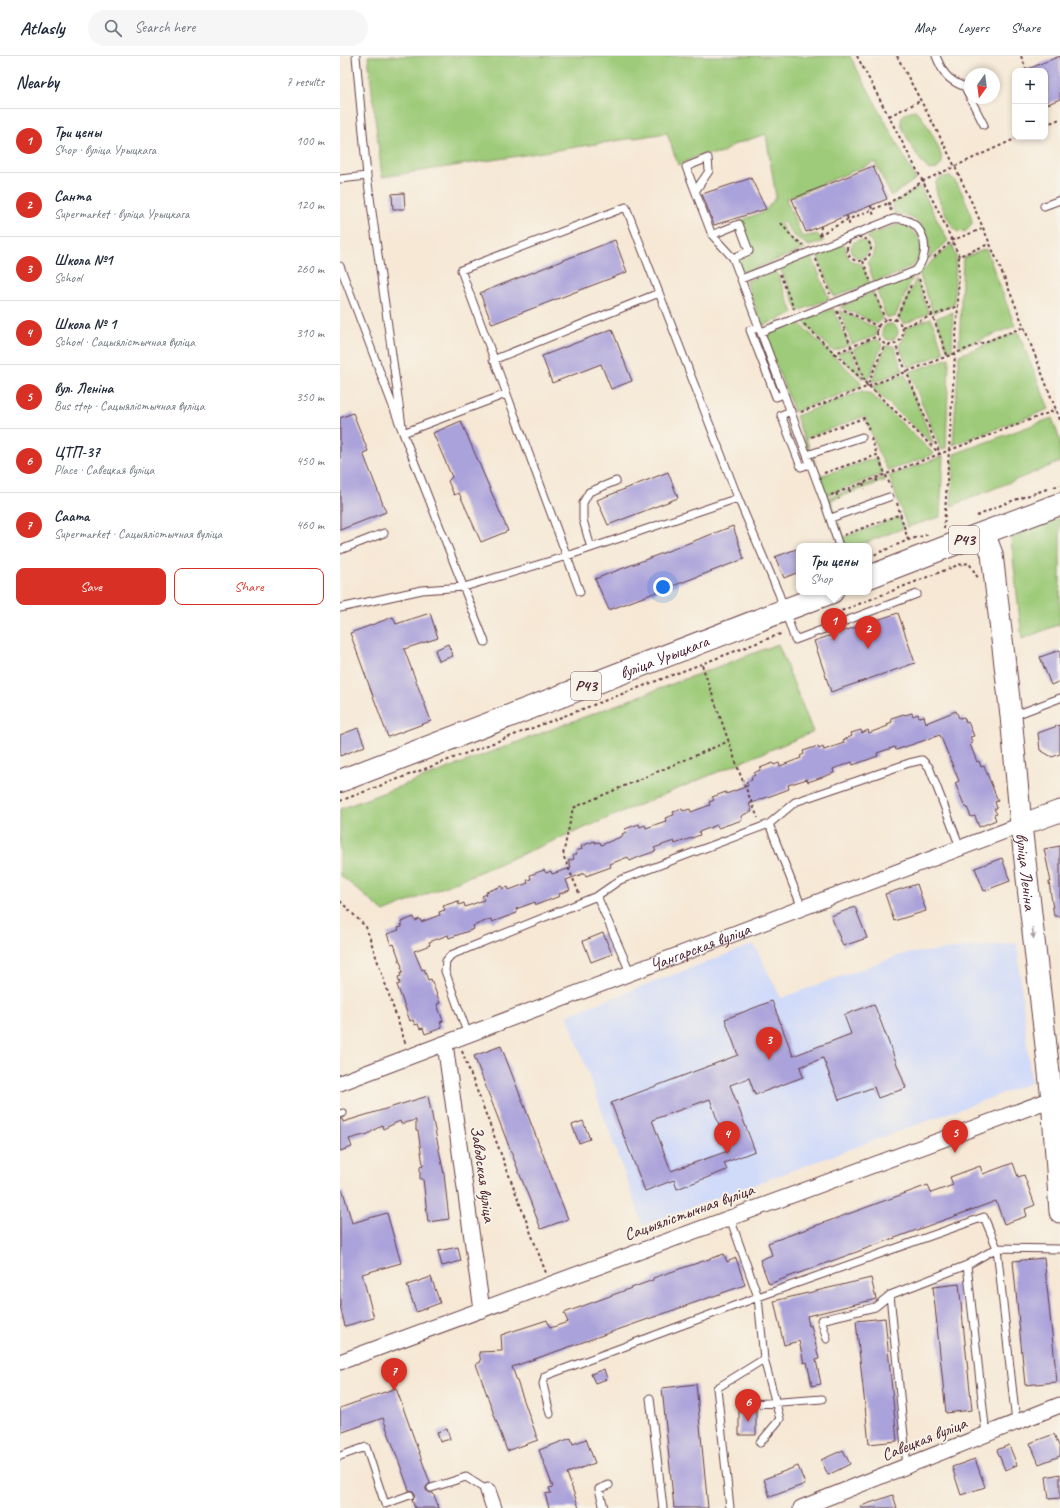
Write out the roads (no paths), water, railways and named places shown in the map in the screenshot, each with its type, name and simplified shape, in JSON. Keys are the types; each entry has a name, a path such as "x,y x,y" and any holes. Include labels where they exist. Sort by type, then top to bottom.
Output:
{"main road":[{"name":"Р43","path":"872,577 978,525 1060,504"},
{"name":"вуліца Леніна","path":"978,525 992,554 1052,1099 1060,1212"},
{"name":"вуліца Урыцкага","path":"340,781 824,595"},
{"name":"Чангарская вуліца","path":"1021,825 1060,811"}],"street":[{"name":"Чангарская вуліца","path":"340,1083 410,1057 458,1042 630,972 1021,825"},
{"name":"Заводская вуліца","path":"458,1042 482,1310"},
{"name":"Сацыялістычная вуліца","path":"340,1362 1052,1099"},
{"name":"Савецкая вуліца","path":"801,1508 1060,1405"},
{"path":"488,1491 494,1508"}],"lane":[{"path":"356,56 367,176 403,433"},
{"path":"936,56 942,72 953,83 964,87"},
{"path":"973,104 984,125"},
{"path":"340,179 367,176"},
{"path":"696,190 712,235 733,258 791,413 810,454 810,464 823,498 834,516 838,543"},
{"path":"1044,206 1060,200"},
{"path":"580,592 461,270 626,207 738,498 776,588 795,640 917,594"},
{"path":"740,278 897,218 909,222 922,236 924,242 924,256 916,271 798,317 760,330 750,330 776,397 784,394"},
{"path":"712,235 739,224 749,251 733,258"},
{"path":"340,266 403,433 485,642"},
{"path":"493,360 659,293"},
{"path":"403,433 506,394"},
{"path":"791,413 781,415 801,467 810,464"},
{"path":"810,454 862,437"},
{"path":"590,548 583,520 584,503 589,492 616,482"},
{"path":"834,516 889,497"},
{"path":"340,608 422,590 464,588 567,556 738,498"},
{"path":"340,550 384,533"},
{"path":"1011,716 1060,698"},
{"path":"458,1042 445,971 446,961 451,955 597,896 620,880 766,826 795,802 909,763 922,760 929,768 960,847"},
{"path":"766,826 802,908"},
{"path":"597,896 630,972"},
{"path":"550,1414 542,1384 545,1376 758,1297 984,1217 997,1248 1016,1422"},
{"path":"730,1218 758,1297 764,1358 780,1420 760,1443"},
{"path":"827,1339 820,1320 875,1307 890,1295 967,1266 997,1248 1060,1249"},
{"path":"967,1266 986,1435"},
{"path":"890,1295 907,1466"},
{"path":"730,1508 717,1388 764,1358"},
{"path":"650,1398 663,1508"},
{"path":"752,1404 822,1399"},
{"path":"340,1456 366,1447 386,1506 410,1495"},
{"path":"431,1488 466,1476 488,1491"},
{"path":"604,1508 599,1489 609,1485"}],"place":[{"name":"Три цены","path":"834,641"},
{"name":"Санта","path":"868,649"},
{"name":"Школа №1","path":"769,1060"},
{"name":"вул. Леніна","path":"955,1153"},
{"name":"Школа № 1","path":"727,1154"},
{"name":"Саата","path":"394,1391"},
{"name":"ЦТП-37","path":"748,1422"}]}
